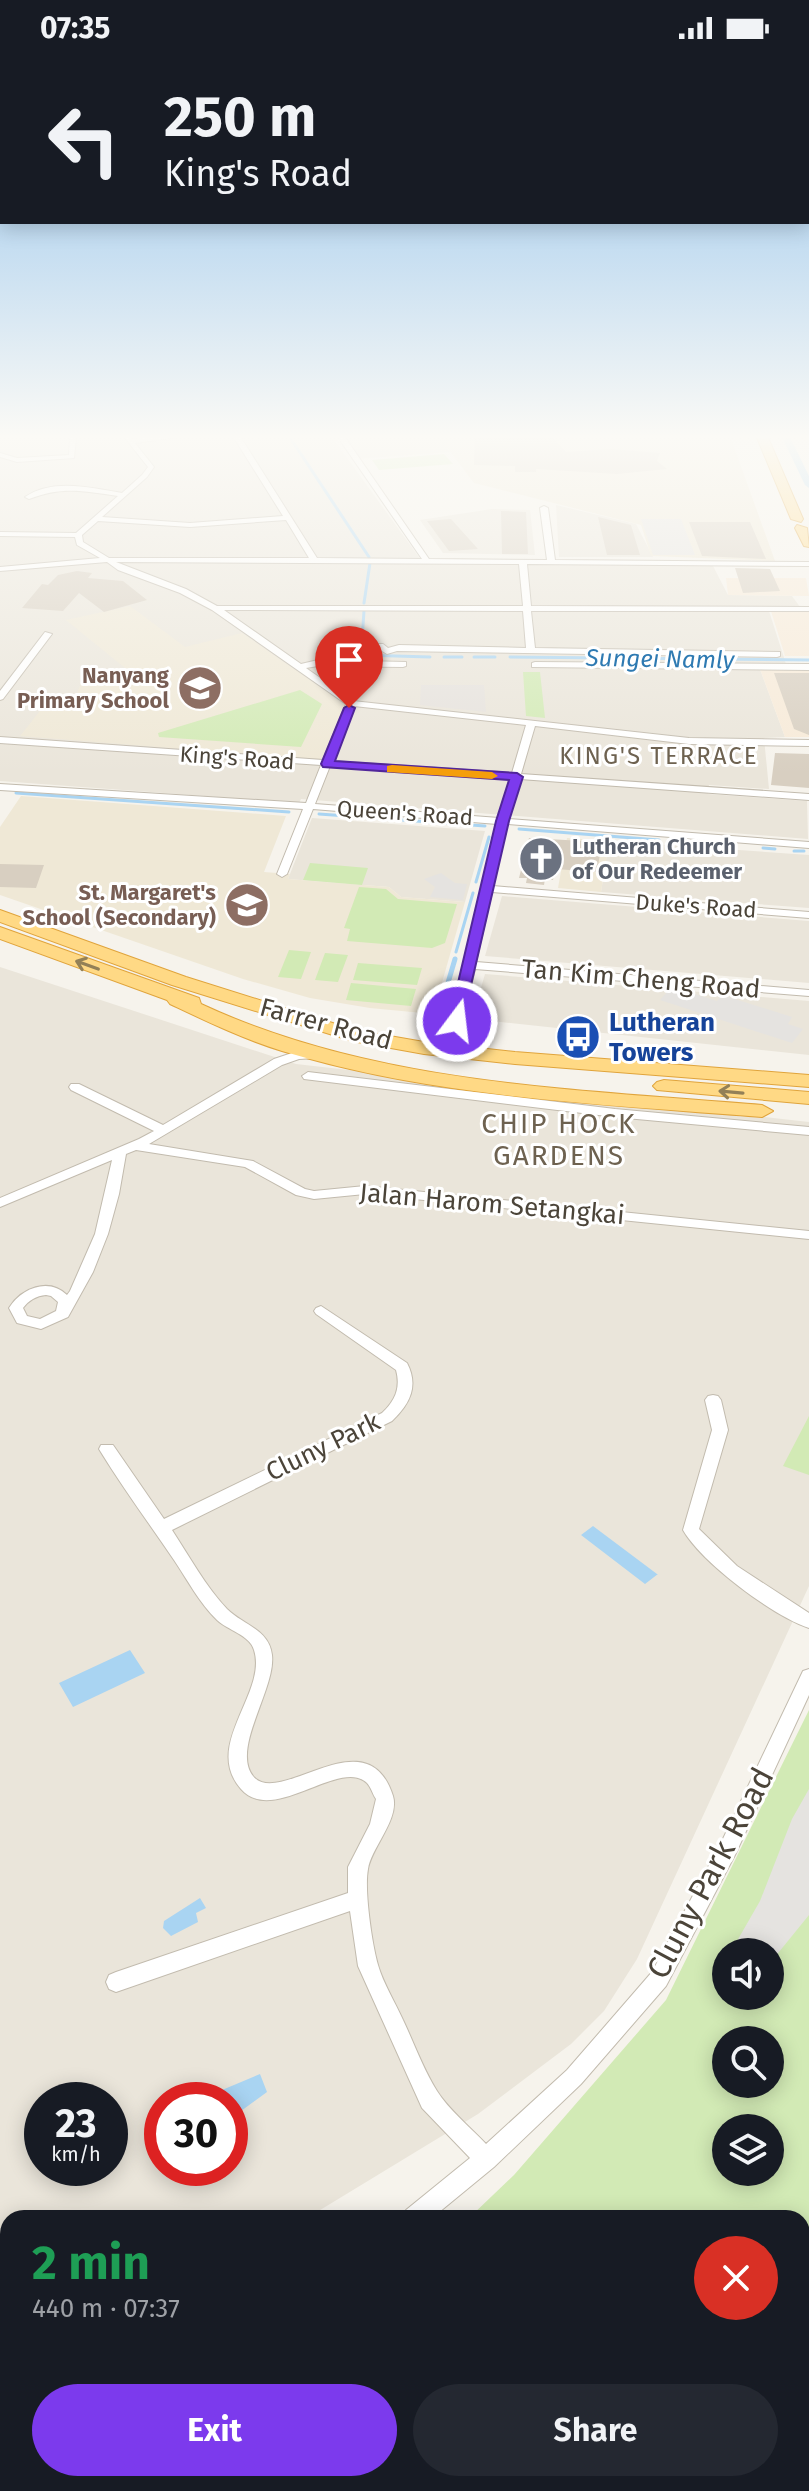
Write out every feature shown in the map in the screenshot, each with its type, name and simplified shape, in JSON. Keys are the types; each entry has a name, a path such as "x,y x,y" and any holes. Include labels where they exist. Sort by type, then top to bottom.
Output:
{"highway":[{"name":"Farrer Road","path":"0,916 233,998 352,1035 425,1041 515,1058 809,1081"},
{"name":"Farrer Road","path":"0,933 161,992 284,1031 368,1051 513,1071 809,1098"},
{"path":"161,992 248,1030 317,1055 360,1065 528,1092 809,1115"},
{"path":"425,1041 480,1041 809,1069"}],"street":[{"path":"86,547 108,560 215,608 351,703 689,741 809,743"},
{"path":"306,547 315,561"},
{"path":"417,547 427,561"},
{"path":"549,547 551,562"},
{"path":"0,569 108,560 809,564"},
{"path":"523,562 531,652"},
{"path":"215,608 809,609"},
{"path":"0,697 48,634"},
{"path":"398,649 777,654"},
{"path":"298,667 323,663 403,664"},
{"path":"535,665 809,667"},
{"path":"282,874 351,703"},
{"path":"425,1041 457,1021 503,821 531,723"},
{"name":"King's Road","path":"0,740 809,797"},
{"name":"Queen's Road","path":"0,787 309,806 809,845"},
{"name":"Duke's Road","path":"488,889 809,915"},
{"name":"Tan Kim Cheng Road","path":"472,965 809,993"},
{"path":"457,1021 480,1041"},
{"path":"248,1030 271,1051 260,1072"},
{"path":"0,1203 135,1146 260,1072 298,1055 317,1055"},
{"name":"Farrer Road","path":"308,1076 615,1113 809,1131"},
{"path":"75,1087 164,1131"},
{"name":"Jalan Harom Setangkai","path":"135,1146 248,1164 301,1192 314,1195 365,1190 809,1235"},
{"path":"85,1275 73,1285 29,1294 20,1300 16,1308 22,1320 30,1323 49,1322 66,1308 85,1275 115,1194 120,1153"},
{"path":"46,1290 62,1296 66,1308"},
{"name":"Cluny Park","path":"163,1527 387,1417 399,1406 407,1385 402,1367 321,1311"},
{"path":"713,1400 720,1430 691,1530 706,1550 738,1578 809,1621"},
{"path":"107,1449 221,1615 256,1639 263,1650 262,1674 239,1744 237,1764 249,1786 261,1792 281,1791 314,1778 358,1769 374,1778 379,1785 385,1799 379,1825 358,1867 358,1899 368,1966 430,2100 486,2159"},
{"name":"Cluny Park Road","path":"424,2210 486,2159 574,2077 659,1979 728,1849 809,1676"},
{"path":"116,1982 358,1899"}],"shaded area":[{"path":"0,547 411,547 424,564 713,566 728,595 792,596 803,611 769,611 786,664 758,664 785,737 764,738 769,789 709,785 708,794 807,801 808,839 301,799 299,803 0,781"},
{"path":"439,547 534,547 535,555 443,553"},
{"path":"558,547 648,547 653,557 559,557"},
{"path":"648,547 770,547 775,561 651,556"},
{"path":"650,547 692,547 695,555 653,555"},
{"path":"726,578 806,578 809,596 728,595"},
{"name":"Nanyang Primary School","path":"130,606 185,647 242,633 347,706 321,760 20,736 40,711 75,698 83,678 125,668 66,620"},
{"path":"771,611 809,612 809,656 785,656"},
{"path":"760,669 809,669 809,737 785,737"},
{"path":"421,685 484,685 486,712 420,705"},
{"name":"St. Margaret's School (Secondary)","path":"21,796 286,816 264,872 290,874 288,879 389,887 401,897 465,902 433,1014 310,998 243,979 0,895 0,827"},
{"path":"312,818 485,831 465,902 401,897 389,887 288,879"},
{"path":"567,838 609,841 601,892 558,888"},
{"path":"609,841 809,855 809,908 601,892"},
{"path":"441,873 455,883 467,884 463,900 430,897 435,887 424,879"},
{"path":"502,896 809,921 809,983 485,956"},
{"path":"0,967 296,1064 809,1122 809,1586 637,1959 604,2011 571,2044 478,2114 320,2210 0,2210"},
{"path":"485,974 809,1001 809,1055 472,1019"},
{"path":"669,990 717,1001 722,995 792,1017 788,1024 803,1029 792,1043 660,1000"},
{"path":"809,1789 809,1915 784,1946 784,1938 739,1938 760,1901 792,1819"}],"green space":[{"path":"523,672 540,672 545,718 526,716"},
{"path":"300,690 322,704 301,747 159,737 158,733"},
{"path":"310,863 368,868 362,885 303,880"},
{"path":"359,887 386,889 398,899 457,904 445,943 432,948 347,941 350,929 344,928"},
{"path":"289,950 311,952 301,979 278,977"},
{"path":"325,953 348,955 338,982 315,980"},
{"path":"358,963 422,968 417,985 353,980"},
{"path":"351,983 416,989 411,1006 346,1000"},
{"path":"809,1416 809,1475 783,1466"},
{"path":"809,1710 809,2210 477,2210 514,2175 666,2000"}],"water":[{"path":"593,1526 658,1574 645,1584 581,1535"},
{"path":"130,1650 145,1673 73,1707 59,1683"},
{"path":"200,1898 206,1908 196,1913 198,1922 171,1936 163,1928 164,1921"},
{"path":"260,2074 267,2092 248,2106 248,2082 241,2082"}],"building":[{"path":"446,547 478,549 449,551"},
{"path":"502,547 528,547 528,554 502,554"},
{"path":"605,547 637,547 640,555 607,555"},
{"path":"698,547 761,547 766,559 702,556"},
{"path":"735,568 770,569 780,591 743,593"},
{"path":"77,571 92,573 88,578 123,581 147,600 104,612 79,593 63,611 22,608 42,584 48,585 58,575"},
{"path":"774,673 809,673 809,735 794,729"},
{"path":"775,753 809,754 809,788 771,785"},
{"path":"529,838 602,842 597,872 555,869 553,880 545,879 544,885 526,883 527,878 519,878"},
{"path":"0,864 44,865 36,888 0,887"}],"waterway":[{"name":"Sungei Namly","path":"362,547 369,557"},
{"name":"Sungei Namly","path":"364,603 370,563"},
{"name":"Sungei Namly","path":"364,611 361,655 430,657"},
{"name":"Sungei Namly","path":"444,657 462,657"},
{"name":"Sungei Namly","path":"474,657 495,657"},
{"name":"Sungei Namly","path":"510,657 809,660"},
{"path":"16,793 289,812"},
{"path":"319,814 485,826"},
{"path":"519,829 659,840"},
{"path":"476,882 489,837"},
{"path":"678,841 716,844"},
{"path":"763,848 775,849"},
{"path":"794,851 804,851"},
{"path":"456,952 473,893"},
{"path":"440,1010 455,959"}],"slow traffic":[{"path":"392,769 492,776"}],"place":[{"name":"Nanyang Primary School","path":"200,688"},
{"name":"Lutheran Church of Our Redeemer","path":"541,859"},
{"name":"St. Margaret's School (Secondary)","path":"247,905"},
{"name":"Lutheran Towers","path":"578,1037"}],"district":[{"name":"KING'S TERRACE","path":"659,756"},
{"name":"CHIP HOCK GARDENS","path":"559,1139"}],"route":[{"path":"349,708 328,764 517,777 503,821 457,1021"}]}
